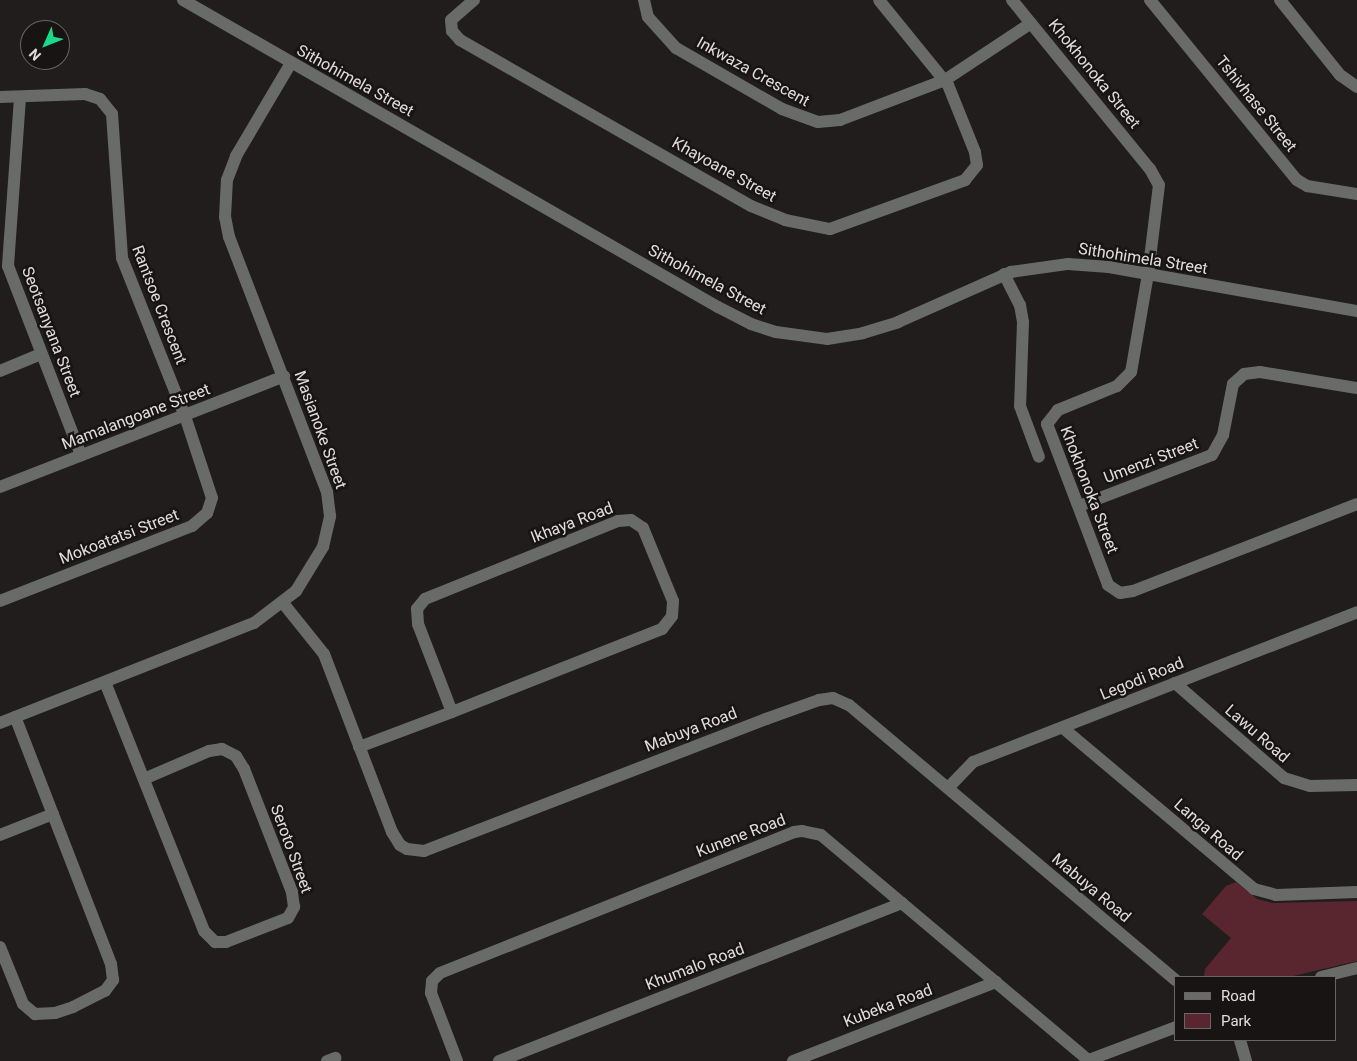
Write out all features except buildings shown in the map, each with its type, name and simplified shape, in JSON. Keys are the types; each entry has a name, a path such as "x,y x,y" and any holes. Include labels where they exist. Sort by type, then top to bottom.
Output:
{"street":[{"name":"Sithohimela Street","path":"183,0 718,307 751,324 776,332 827,339 863,333 898,322 1004,274 1040,265 1068,264 1148,274 1357,311"},
{"name":"Khayoane Street","path":"474,0 452,20 452,32 460,40 751,206 769,214 819,229 845,226 958,183 972,174 977,156 945,80"},
{"name":"Inkwaza Crescent","path":"644,0 648,17 676,48 782,109 809,120 840,120 945,80 1031,23"},
{"path":"879,0 945,80"},
{"name":"Khokhonoka Street","path":"1012,0 1156,178 1160,196 1131,372 1118,386 1058,410 1048,421 1048,432 1079,506 1106,581 1112,589 1124,593 1357,504"},
{"name":"Tshivhase Street","path":"1150,0 1297,180 1307,186 1357,194"},
{"path":"1280,0 1340,75 1357,86"},
{"name":"Masianoke Street","path":"0,723 254,623 283,603 306,578 319,556 330,516 328,492 229,237 224,206 227,180 236,156 291,63"},
{"name":"Rantsoe Crescent","path":"0,97 20,98 86,94 100,99 112,114 122,258 185,416"},
{"name":"Seotsanyana Street","path":"20,98 8,261 41,354 81,456"},
{"path":"1004,274 1021,313 1020,406 1039,456"},
{"path":"0,371 41,354"},
{"name":"Umenzi Street","path":"1079,506 1212,455 1223,435 1233,384 1244,374 1260,372 1357,388"},
{"name":"Mamalangoane Street","path":"0,487 284,376"},
{"name":"Mokoatatsi Street","path":"0,601 192,526 203,518 212,498 210,487 185,416"},
{"name":"Ikhaya Road","path":"359,747 452,712 662,629 673,612 673,601 643,528 631,520 618,522 425,599 417,610 418,624 452,712"},
{"name":"Mabuya Road","path":"283,603 324,654 395,839 400,845 415,851 434,847 826,698 849,705 1174,978"},
{"name":"Legodi Road","path":"948,788 973,762 1357,612"},
{"name":"Seroto Street","path":"105,682 199,922 210,938 226,942 288,918 294,907 292,892 244,769 236,756 222,749 209,752 144,779"},
{"name":"Lawu Road","path":"1176,683 1284,778 1305,786 1357,785"},
{"path":"0,947 23,1004 35,1014 56,1013 106,991 113,980 114,972 15,717"},
{"name":"Langa Road","path":"1063,728 1254,889 1276,895 1357,892"},
{"path":"0,835 52,814"},
{"name":"Kunene Road","path":"457,1061 431,993 432,981 440,973 794,832 808,831 821,835 1087,1061"},
{"name":"Khumalo Road","path":"499,1061 902,903"},
{"path":"1325,976 1357,968"},
{"name":"Kubeka Road","path":"792,1061 996,982"},
{"path":"1087,1061 1174,1028"},
{"path":"1240,1041 1246,1061"}],"green space":[{"path":"1236,882 1257,899 1273,903 1357,901 1357,961 1293,976 1204,976 1205,969 1231,938 1202,914 1226,886"}]}
